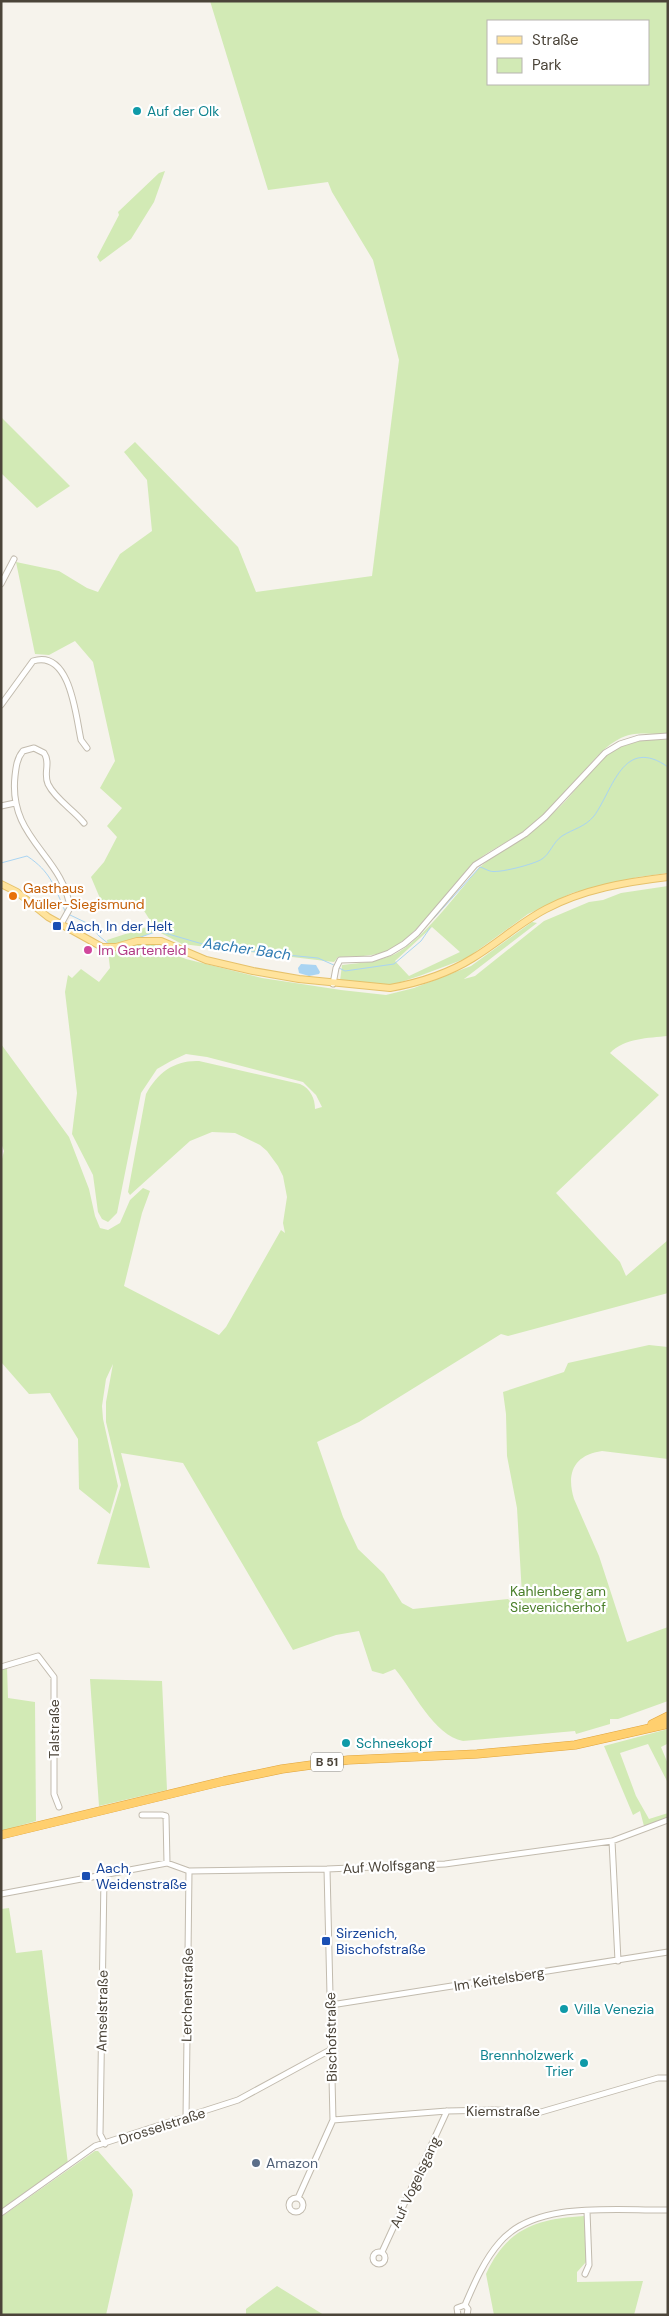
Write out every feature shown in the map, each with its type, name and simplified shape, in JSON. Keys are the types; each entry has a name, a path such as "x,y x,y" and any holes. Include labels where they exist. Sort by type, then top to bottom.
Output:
{"highway":[{"path":"638,1731 668,1716"},
{"name":"B 51","path":"1,1835 282,1768 348,1760 518,1751 575,1745 667,1723"}],"main road":[{"path":"1,884 17,892 44,914 102,947 144,941 161,942 216,963 272,975 333,984 380,988 405,986 472,959 528,919 565,900 603,888 668,877"}],"street":[{"path":"1,584 14,559"},
{"path":"1,705 32,662 40,660 48,662 59,669 67,681 81,740 87,748"},
{"path":"333,984 337,966 344,959 382,956 404,944 418,932 475,866 538,823 605,753 630,740 649,736 668,736"},
{"path":"61,924 68,913 70,904 60,878 30,838 15,803 14,781 18,759 25,750 38,749 44,752 48,759 46,777 48,784 84,823"},
{"path":"1,806 15,803"},
{"name":"Talstraße","path":"1,1666 38,1656 54,1677 54,1794 59,1807"},
{"path":"1,1894 104,1877 167,1863 166,1816 162,1814 142,1815"},
{"name":"Auf Wolfsgang","path":"167,1863 189,1871 327,1869 445,1864 612,1841 668,1820"},
{"path":"612,1841 618,1961"},
{"name":"Bischofstraße","path":"298,2198 333,2120 327,1869"},
{"name":"Lerchenstraße","path":"186,2119 189,1871"},
{"name":"Amselstraße","path":"104,1877 100,2134 105,2144"},
{"name":"Im Keitelsberg","path":"331,2005 668,1952"},
{"name":"Drosselstraße","path":"1,2213 95,2146 186,2119 238,2100 330,2050"},
{"name":"Kiemstraße","path":"333,2120 447,2111 495,2110 542,2112 658,2078 668,2078"},
{"name":"Auf Vogelsgang","path":"382,2252 447,2111"},
{"path":"458,2315 457,2308 464,2306 501,2240 525,2222 550,2214 588,2211 668,2210"},
{"path":"584,2274 589,2265 588,2211"},
{"path":"464,2306 468,2309 467,2315"}],"green space":[{"path":"210,1 668,1 668,735 637,734 625,736 607,747 541,818 520,834 476,861 420,925 398,945 387,951 363,956 338,957 334,962 182,944 157,931 125,943 108,946 107,940 153,925 141,906 102,903 91,877 104,862 117,837 107,826 122,808 100,788 115,761 93,662 75,641 49,655 35,654 16,562 59,571 87,588 98,592 120,554 152,531 147,480 124,452 135,442 238,547 256,592 372,576 399,360 373,260 332,192 328,182 268,190"},
{"path":"165,171 154,202 131,239 100,262 97,257 119,215 118,212 159,173"},
{"path":"1,417 70,486 37,508 1,473"},
{"path":"649,737 668,740 668,873 638,877 572,893 528,914 467,958 389,986 340,981 342,965 369,962 389,957 417,938 440,915 479,868 552,814 604,756 615,748","holes":["432,927 460,952 409,976 395,961"]},
{"name":"Kahlenberg am Sievenicherhof","path":"668,886 668,1036 645,1038 623,1044 610,1053 659,1095 556,1193 620,1262 626,1276 668,1240 668,1293 508,1336 501,1334 359,1422 317,1442 343,1517 358,1549 384,1574 402,1603 413,1609 508,1599 517,1608 522,1595 517,1508 507,1456 506,1414 503,1392 564,1372 568,1363 649,1345 668,1347 668,1459 602,1451 592,1453 579,1461 574,1467 571,1481 574,1499 599,1556 627,1642 668,1627 668,1701 618,1719 610,1719 610,1724 576,1734 575,1731 463,1741 452,1737 433,1722 395,1669 383,1674 372,1671 359,1631 336,1635 293,1650 183,1463 121,1453 150,1568 97,1564 121,1485 106,1422 106,1402 113,1364 106,1379 102,1406 103,1419 118,1486 110,1514 79,1489 78,1439 50,1393 29,1394 1,1362 1,1163 4,1151 1,1143 1,1044 69,1137 89,1189 95,1216 100,1228 108,1230 120,1223 130,1200 143,1188 150,1191 142,1213 124,1286 219,1335 226,1327 281,1230 285,1233 283,1223 287,1197 283,1176 267,1151 260,1145 235,1133 212,1132 190,1141 130,1195 128,1192 146,1094 156,1079 168,1069 182,1063 199,1061 300,1084 312,1095 315,1109 322,1107 316,1095 303,1082 207,1057 186,1054 171,1061 157,1069 141,1093 117,1213 108,1222 102,1219 98,1212 93,1175 72,1134 77,1093 65,992 68,975 72,978 81,969 99,982 110,968 108,951 141,944 154,945 186,959 262,978 386,995 414,988 471,966 532,922 537,923 464,979 475,976 544,921 589,902 603,900 621,893"},
{"path":"7,1667 8,1698 35,1702 36,1821 1,1831 1,1669"},
{"path":"90,1679 162,1681 167,1790 99,1806"},
{"path":"668,1729 667,1744 661,1747 668,1764 668,1783 648,1744 620,1753 636,1796 649,1819 668,1813 668,1817 644,1826 640,1811 633,1815 604,1746"},
{"path":"9,1908 16,1953 42,1950 68,2164 1,2211 1,1909"},
{"path":"95,2151 98,2151 132,2190 133,2195 106,2315 1,2315 1,2217"},
{"path":"584,2216 586,2219 587,2261 577,2272 577,2282 643,2281 634,2315 494,2315 486,2274 494,2258 504,2246 514,2236 538,2224 567,2217"},
{"path":"277,2286 324,2315 246,2315 246,2309"}],"water":[{"path":"301,964 316,965 320,972 319,974 309,976 299,973 298,968"}],"waterway":[{"name":"Aacher Bach","path":"434,918 480,867 494,872 516,868 545,857 559,839 594,816 621,770 630,762 640,758 653,759 668,767"},
{"name":"Aacher Bach","path":"1,863 27,856 47,874 65,911"},
{"name":"Aacher Bach","path":"68,914 91,925 99,936 110,945"},
{"name":"Aacher Bach","path":"339,968 345,971 394,964 421,941 430,928"},
{"name":"Aacher Bach","path":"138,938 158,931 206,945 318,958 336,966"}],"place":[{"name":"Auf der Olk","path":"137,111"},
{"name":"Gasthaus Müller-Siegismund","path":"13,896"},
{"name":"Aach, In der Helt","path":"57,926"},
{"name":"Im Gartenfeld","path":"88,950"},
{"name":"Schneekopf","path":"346,1743"},
{"name":"Aach, Weidenstraße","path":"86,1876"},
{"name":"Sirzenich, Bischofstraße","path":"326,1941"},
{"name":"Villa Venezia","path":"564,2009"},
{"name":"Brennholzwerk Trier","path":"584,2063"},
{"name":"Amazon","path":"256,2163"}]}
